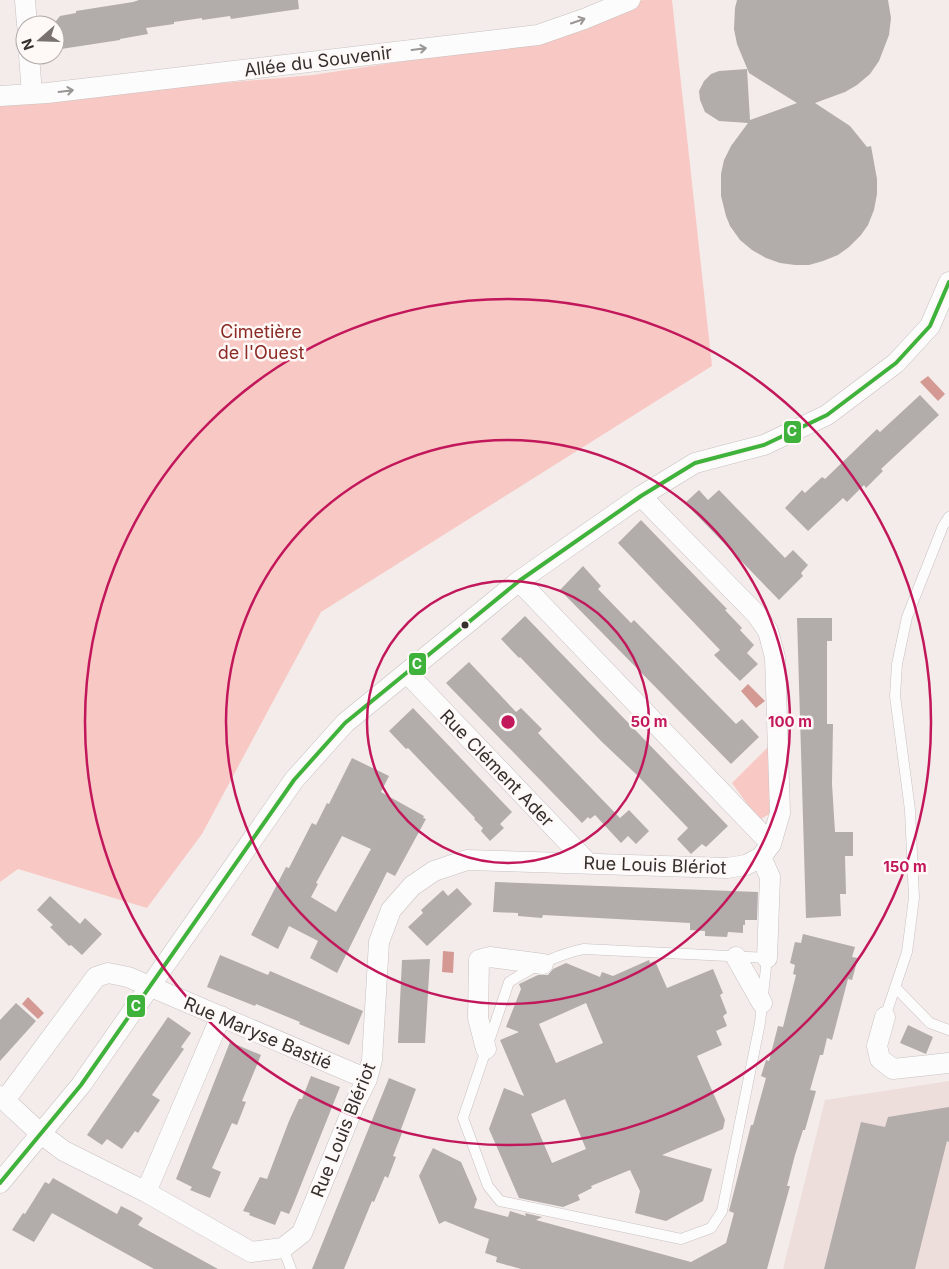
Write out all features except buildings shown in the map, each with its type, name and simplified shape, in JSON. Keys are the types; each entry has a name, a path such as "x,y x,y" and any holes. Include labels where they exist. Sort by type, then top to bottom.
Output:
{"street":[{"path":"25,0 26,15"},
{"name":"Allée du Souvenir","path":"0,96 32,94 538,34 584,19 630,0"},
{"path":"30,65 32,94"},
{"path":"0,1183 82,1086 294,780 345,723 519,581 641,496 695,463 764,445 827,415 896,363 930,326 949,282"},
{"path":"641,496 757,615 768,631 775,657 780,813 766,851 770,877 767,958"},
{"path":"519,581 766,851"},
{"name":"Rue Clément Ader","path":"407,673 588,863"},
{"name":"Rue Louis Blériot","path":"2,1098 41,1134 64,1150 146,1192 251,1252 282,1248 302,1233 367,1078 372,1060 379,942 391,910 412,886 434,871 467,860 727,868 746,865 766,851"},
{"path":"486,1049 478,1018 479,960 490,957 543,964"},
{"path":"736,957 762,1003"},
{"name":"Rue Maryse Bastié","path":"2,1098 96,977 108,973 128,977 367,1078"},
{"path":"146,1192 220,1016"},
{"path":"885,1017 877,1046 880,1058 893,1069 949,1063"}],"lane":[{"path":"885,1017 909,943 914,898 910,810 895,696 897,664 907,617 943,526 949,517"},
{"path":"584,949 736,957 767,958 760,1023 722,1211 711,1228 681,1239 500,1201 488,1186 463,1118 509,982 521,974 570,952 584,949"},
{"path":"895,987 930,1023 949,1030"},
{"path":"282,1248 292,1269"}],"shaded area":[{"path":"928,376 945,394 938,401 920,382"},
{"path":"748,684 765,701 756,708 741,691"},
{"path":"443,951 454,952 453,973 442,972"},
{"path":"28,997 44,1013 38,1019 22,1004"},
{"path":"949,1081 949,1269 783,1269 825,1100"}],"green space":[{"name":"Cimetière de l'Ouest","path":"643,0 672,0 712,366 321,612 202,834 147,908 18,869 0,882 0,103 313,75 540,40"},
{"path":"769,746 775,811 759,820 732,783"}],"transit line":[{"name":"C","path":"0,1183 81,1085 294,780 345,723 519,581 641,496 695,463 764,445 827,415 896,363 930,326 949,282"}]}
